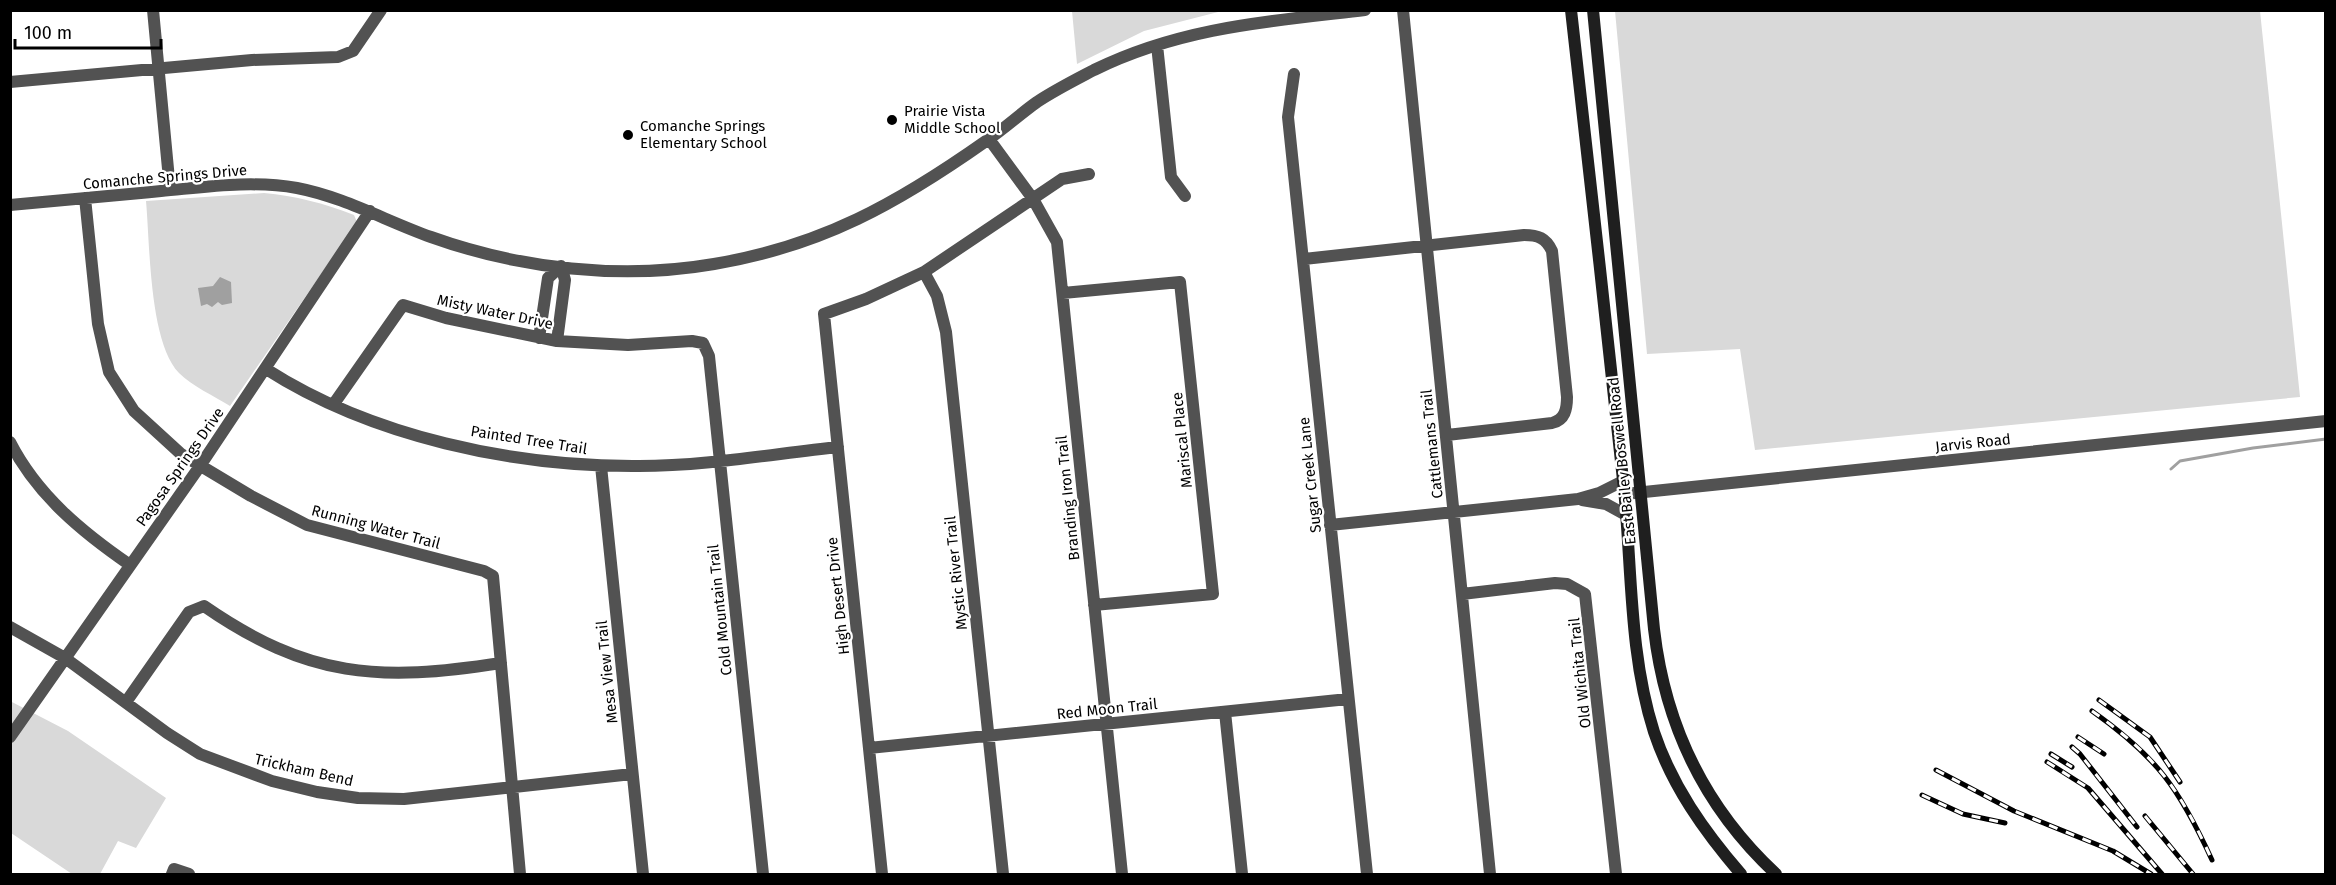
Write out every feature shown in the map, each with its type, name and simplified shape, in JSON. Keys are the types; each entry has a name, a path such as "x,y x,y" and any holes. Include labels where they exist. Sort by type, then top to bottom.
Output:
{"main road":[{"name":"East Bailey Boswell Road","path":"1571,10 1625,495 1639,668 1654,733 1681,794 1714,843 1741,874"},
{"name":"East Bailey Boswell Road","path":"1593,10 1658,658 1674,721 1690,760 1711,798 1736,832 1776,874"}],"street":[{"path":"153,10 170,190"},
{"path":"10,82 252,60 327,58 346,55 353,51 381,10"},
{"name":"Comanche Springs Drive","path":"10,205 245,184 276,185 322,194 455,245 561,266 608,271 671,270 713,264 788,248 825,235 885,206 989,139 1055,91 1111,62 1157,45 1218,28 1365,10"},
{"name":"Cattlemans Trail","path":"1403,10 1490,874"},
{"path":"1157,45 1171,177 1185,196"},
{"name":"Sugar Creek Lane","path":"1294,74 1288,106 1367,874"},
{"name":"Branding Iron Trail","path":"989,139 1033,199 1057,242 1122,874"},
{"path":"924,272 1062,179 1089,174"},
{"name":"Running Water Trail","path":"85,198 98,324 109,372 134,411 181,454 307,525 484,570 493,576 520,874"},
{"name":"Pagosa Springs Drive","path":"10,737 200,466 370,211"},
{"path":"1304,259 1524,235 1542,238 1552,251 1567,397 1564,416 1558,422 1552,423 1447,435"},
{"path":"539,338 548,278 561,266 565,280 557,341"},
{"name":"High Desert Drive","path":"882,874 824,314 866,299 924,272"},
{"name":"Mystic River Trail","path":"924,272 937,296 946,332 1003,874"},
{"name":"Mariscal Place","path":"1063,293 1180,282 1213,594 1094,605"},
{"name":"Misty Water Drive","path":"333,405 403,305 446,318 557,341 628,345 692,341 703,343"},
{"name":"Cold Mountain Trail","path":"703,343 709,356 763,874"},
{"name":"Painted Tree Trail","path":"266,369 294,387 333,405 401,430 531,459 602,466 642,466 838,447"},
{"name":"Jarvis Road","path":"1625,495 2325,421"},
{"path":"10,442 50,500 85,535 130,565"},
{"name":"Mesa View Trail","path":"602,466 642,874"},
{"path":"1330,525 1578,499 1599,494 1623,481"},
{"path":"1578,499 1606,504 1626,515"},
{"name":"Old Wichita Trail","path":"1462,594 1554,583 1567,584 1585,594 1616,874"},
{"path":"126,702 189,612 204,606 242,632 278,650 340,669 396,674 443,672 501,663"},
{"name":"Trickham Bend","path":"10,627 65,658 167,733 200,754 272,781 317,792 358,798 404,799 632,774"},
{"name":"Red Moon Trail","path":"869,748 1348,699"},
{"path":"1225,712 1242,874"},
{"path":"172,874 174,869 189,874"}],"shaded area":[{"path":"1072,10 1222,11 1144,31 1077,64"},
{"path":"1615,11 2260,11 2300,397 1755,450 1740,349 1647,354"},
{"path":"264,193 298,198 332,207 354,215 357,222 230,406 184,378 169,358 156,316 146,201"},
{"path":"220,277 231,282 232,303 222,305 218,302 212,307 207,304 201,306 198,288 213,286"},
{"path":"10,701 68,731 166,798 136,848 118,841 100,874 72,874 11,833"}],"waterway":[{"path":"2171,469 2180,461 2253,448 2326,439"}],"railway":[{"path":"2099,700 2150,737 2180,782"},
{"path":"2092,711 2134,744 2164,776 2177,793 2212,860"},
{"path":"2078,737 2104,754"},
{"path":"2072,747 2137,827"},
{"path":"2051,754 2072,767"},
{"path":"2047,762 2088,788 2162,874"},
{"path":"1936,770 2014,811 2113,851 2151,874"},
{"path":"1922,795 1963,814 2005,823"},
{"path":"2145,816 2193,874"}],"place":[{"name":"Prairie Vista Middle School","path":"892,120"},
{"name":"Comanche Springs Elementary School","path":"628,135"}]}
